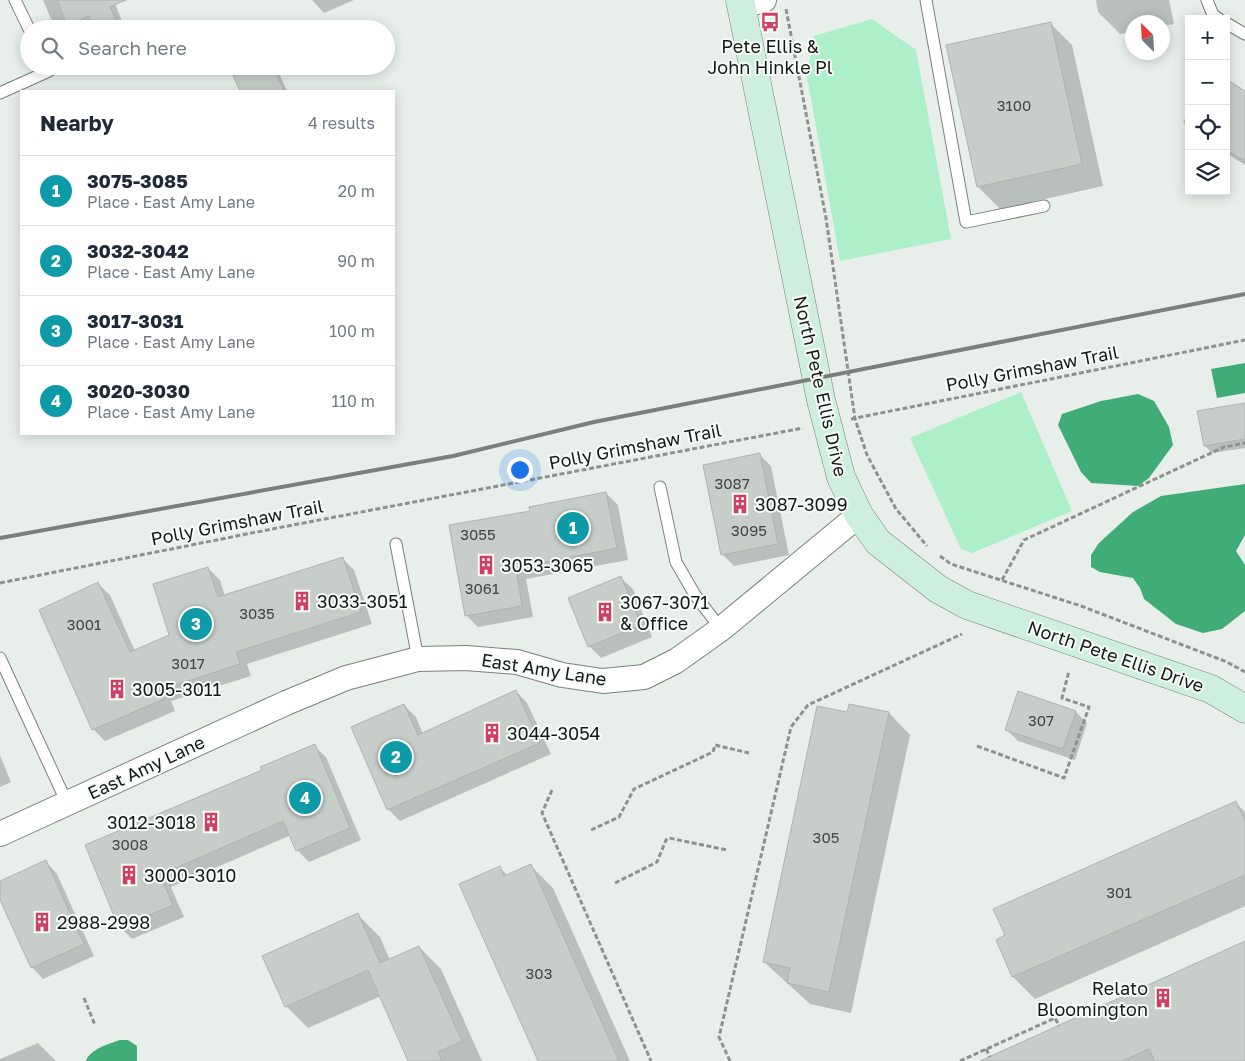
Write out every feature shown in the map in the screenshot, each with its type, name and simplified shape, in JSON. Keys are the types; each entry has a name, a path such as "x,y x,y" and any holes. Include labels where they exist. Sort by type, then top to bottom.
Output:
{"street":[{"name":"North Pete Ellis Drive","path":"749,2 827,423 841,478 859,516 878,542 903,564 938,589 967,604 1211,689 1242,703"},
{"name":"East Amy Lane","path":"0,834 286,703 346,678 418,659 466,658 517,662 562,675 603,681 644,677 676,661 721,629 859,516"}],"lane":[{"path":"15,0 25,20"},
{"path":"926,0 966,222 1044,206"},
{"path":"1207,0 1213,15"},
{"path":"1230,25 1245,34"},
{"path":"0,93 40,75"},
{"path":"660,487 676,562 695,595 721,629"},
{"path":"396,544 418,659"},
{"path":"0,658 67,803"}],"path":[{"path":"788,18 826,218 855,418 867,455 896,510 928,547"},
{"name":"Polly Grimshaw Trail","path":"0,583 855,418 1245,340"},
{"path":"1002,580 1024,540 1224,446 1245,443"},
{"path":"936,553 952,564 1081,606 1227,662 1245,672"},
{"path":"730,1061 719,1037 791,727 808,705 962,634"},
{"path":"977,746 1064,778 1089,707 1062,698 1069,672"},
{"path":"591,830 619,817 634,789 713,752 715,745 749,753"},
{"path":"552,790 542,813 651,1061"},
{"path":"615,883 657,862 666,840 669,838 727,850"},
{"path":"84,998 95,1025"},
{"path":"960,1061 1055,1018 1058,1026"},
{"path":"986,1049 990,1057"}],"shaded area":[{"path":"872,19 916,50 951,239 840,261 807,76 814,36"},
{"path":"1245,363 1245,393 1217,398 1211,369"},
{"path":"1021,392 1072,511 972,553 961,549 910,438"},
{"path":"1138,394 1154,401 1169,427 1173,445 1149,478 1138,486 1091,483 1081,472 1058,425 1062,414 1101,401"},
{"path":"1245,484 1245,535 1236,551 1245,565 1245,611 1222,629 1203,633 1176,624 1144,599 1140,588 1133,578 1100,572 1091,567 1091,555 1099,543 1133,512 1161,496"},
{"path":"120,1040 128,1040 137,1046 137,1061 86,1061 91,1053 105,1045"}],"building":[{"path":"57,0 126,0 110,7 116,20 91,20 89,16 79,20 65,20"},
{"path":"1051,22 1082,164 977,187 946,45"},
{"path":"233,75 277,75 284,90 240,90"},
{"path":"1230,82 1245,91 1245,161 1230,152"},
{"path":"1245,403 1245,439 1204,446 1197,411"},
{"name":"3087-3099","path":"760,453 778,544 721,555 703,465"},
{"path":"606,492 617,548 516,568 522,606 465,616 449,525 530,511 529,507"},
{"path":"343,557 361,612 236,652 240,664 160,690 164,699 92,730 39,610 98,582 130,652 169,635 153,584 208,567 218,597"},
{"name":"3067-3071 & Office","path":"621,576 641,625 588,647 568,598"},
{"path":"516,690 540,743 387,810 351,727 404,704 418,735"},
{"path":"1018,691 1076,711 1063,749 1005,730"},
{"path":"849,704 889,712 829,992 787,983 790,968 763,962 817,706 847,712"},
{"path":"315,744 350,828 296,851 283,821 160,875 173,905 119,928 85,845 262,770 260,767"},
{"path":"1236,801 1245,821 1245,875 1012,977 996,940 1005,935 993,909"},
{"name":"2988-2998","path":"46,860 84,944 31,968 0,900 0,881"},
{"path":"531,864 619,1061 538,1061 459,884 500,866 504,876"},
{"path":"358,913 380,963 419,946 462,1041 438,1052 442,1061 408,1061 368,970 285,1007 262,956"},
{"name":"Relato Bloomington","path":"1245,941 1245,1061 1155,1061 1149,1049 1122,1061 980,1061"}],"railway":[{"path":"0,538 453,456 594,422 1245,294"}],"place":[{"name":"Pete Ellis & John Hinkle Pl","path":"770,22"},
{"name":"3087-3099","path":"740,504"},
{"name":"3075-3085","path":"573,528"},
{"name":"3053-3065","path":"486,565"},
{"name":"3033-3051","path":"302,601"},
{"name":"3067-3071 & Office","path":"605,612"},
{"name":"3017-3031","path":"196,624"},
{"name":"3005-3011","path":"117,689"},
{"name":"3044-3054","path":"492,733"},
{"name":"3032-3042","path":"396,757"},
{"name":"3020-3030","path":"305,798"},
{"name":"3012-3018","path":"211,822"},
{"name":"3000-3010","path":"129,875"},
{"name":"2988-2998","path":"42,922"},
{"name":"Relato Bloomington","path":"1163,998"}]}
